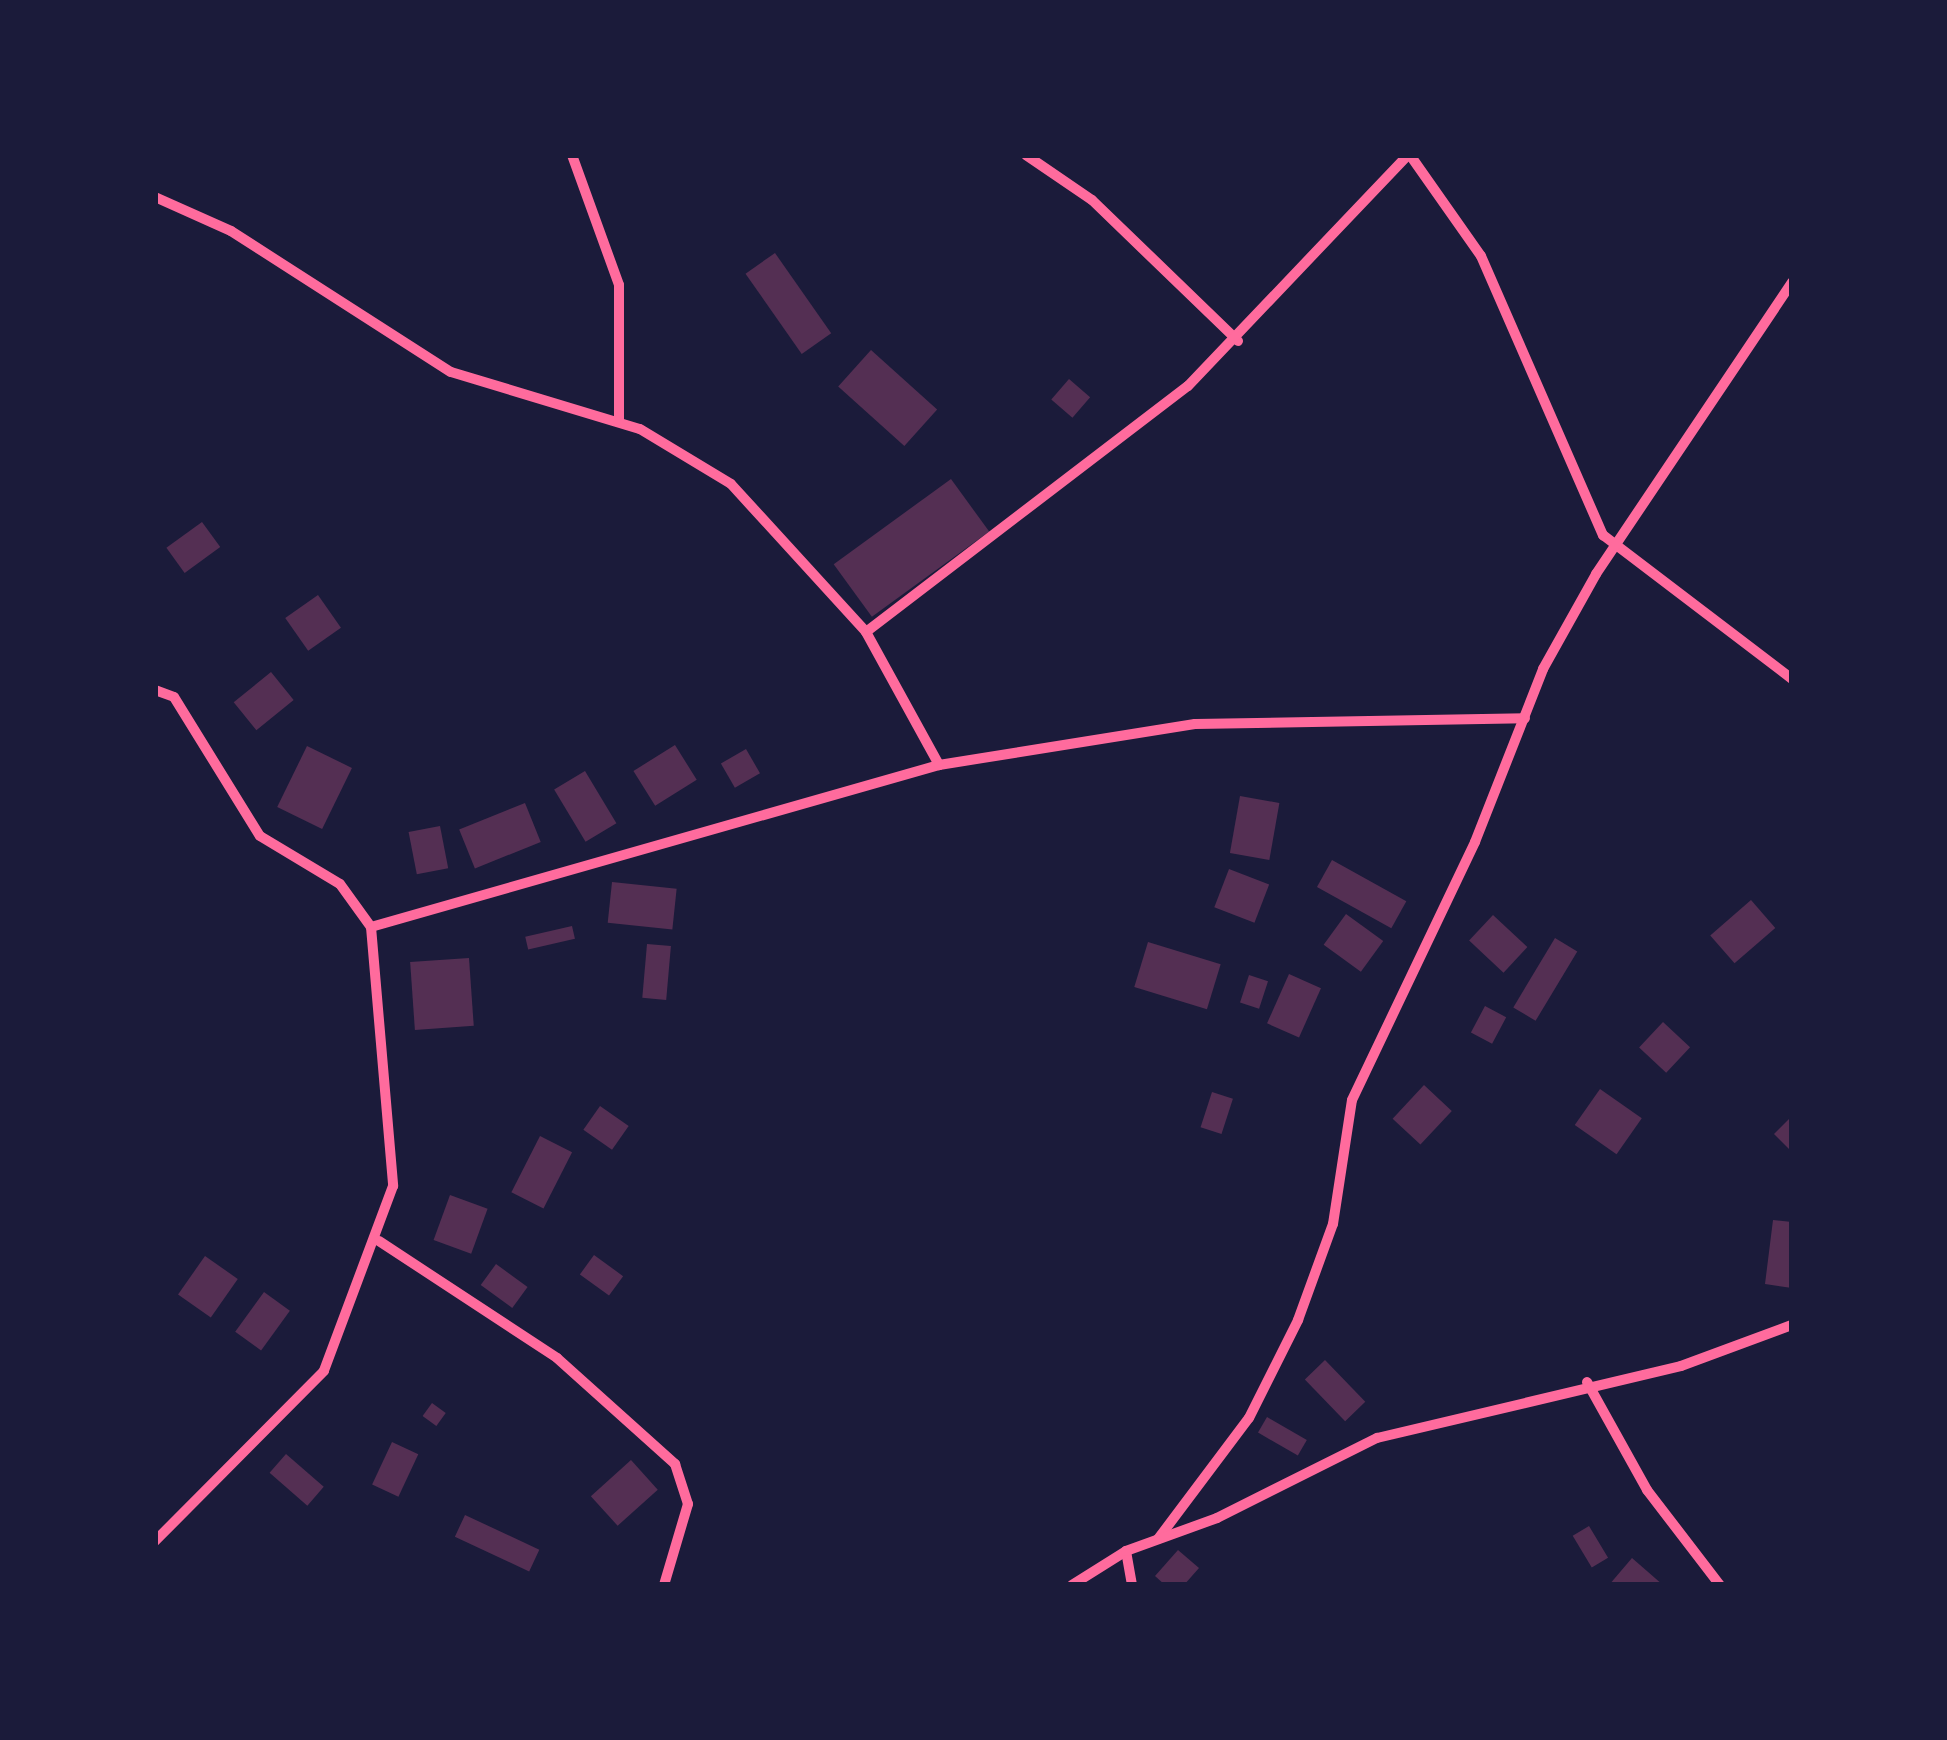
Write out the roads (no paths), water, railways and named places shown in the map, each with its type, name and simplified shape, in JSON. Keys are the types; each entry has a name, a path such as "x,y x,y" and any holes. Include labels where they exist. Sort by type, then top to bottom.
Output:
{"street":[{"path":"572,155 619,286 619,422"},
{"path":"1026,155 1116,220 1238,341"},
{"path":"866,632 1238,341 1409,155 1481,256 1587,504 1616,547 1792,679"},
{"path":"155,197 231,231 328,302 451,372 619,422 731,484 866,632 938,764"},
{"path":"1158,1539 1249,1418 1298,1320 1333,1224 1352,1100 1525,718 1616,547 1792,282"},
{"path":"155,690 174,697 260,836 340,884 371,926 393,1186 378,1241 324,1371 155,1542"},
{"path":"371,926 938,764 1194,724 1525,718"},
{"path":"378,1241 557,1358 675,1464 688,1504 664,1585"},
{"path":"1072,1585 1126,1551 1377,1438 1586,1382 1681,1366 1792,1325"},
{"path":"1586,1382 1647,1490 1720,1585"},
{"path":"1126,1551 1132,1585"}]}
